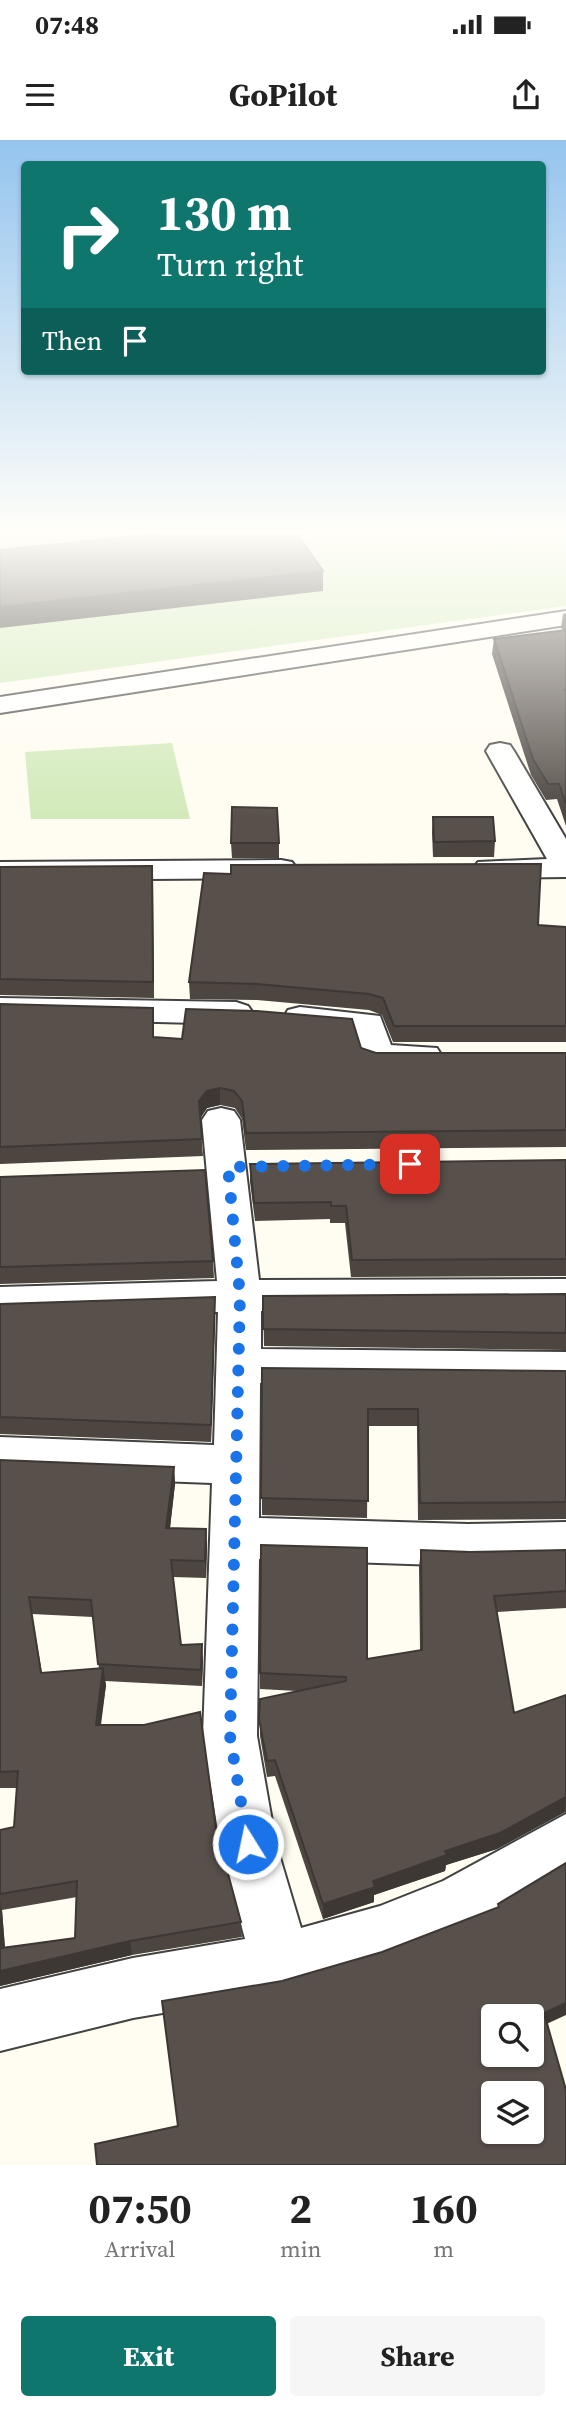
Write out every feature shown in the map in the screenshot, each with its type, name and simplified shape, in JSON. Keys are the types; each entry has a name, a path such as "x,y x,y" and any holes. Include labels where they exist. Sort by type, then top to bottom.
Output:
{"street":[{"path":"0,705 504,628"},
{"path":"455,870 566,867 499,751"},
{"path":"0,871 304,869"},
{"path":"0,1008 257,1014 368,1024 376,1056 457,1056"},
{"path":"221,1120 238,1168 240,1296 230,1736 248,1844 281,1963"},
{"path":"188,1173 238,1168"},
{"path":"0,1303 240,1296 566,1294"},
{"path":"239,1366 566,1369"},
{"path":"0,1457 236,1465"},
{"path":"235,1538 468,1545 566,1543"},
{"path":"0,2020 133,1988 281,1963 380,1935 461,1903 566,1842"}],"green space":[{"path":"0,628 408,628 0,683"},
{"path":"172,743 190,819 31,819 25,752"}],"building":[{"path":"566,630 566,804 559,784 548,784 533,759 494,639"},
{"path":"232,807 277,808 279,843 231,843"},
{"path":"433,817 493,817 495,841 434,842"},
{"path":"541,864 538,925 566,927 566,1026 394,1026 383,998 369,994 257,984 189,982 204,873 231,874 231,865"},
{"path":"152,866 153,982 0,979 0,867"},
{"path":"0,1004 153,1008 153,1037 182,1039 186,1009 257,1011 352,1019 361,1048 376,1053 566,1053 566,1130 246,1133 242,1101 234,1091 220,1088 207,1091 199,1101 202,1139 0,1147"},
{"path":"566,1160 566,1259 352,1260 346,1206 331,1206 331,1202 254,1203 250,1164"},
{"path":"205,1170 213,1261 0,1267 0,1177"},
{"path":"566,1294 566,1333 263,1329 263,1296"},
{"path":"215,1297 211,1425 0,1417 0,1304"},
{"path":"262,1368 566,1371 566,1502 420,1503 418,1409 368,1409 368,1501 261,1498"},
{"path":"0,1460 174,1467 166,1528 206,1529 205,1561 171,1560 181,1645 202,1644 201,1670 98,1664 91,1600 29,1597 41,1673 103,1668 96,1725 144,1725 200,1712 216,1829 241,1922 130,1941 0,1971 0,1918 2,1948 75,1938 77,1881 0,1894 0,1830 14,1827 18,1771 0,1772"},
{"path":"261,1545 367,1548 367,1659 422,1650 421,1550 566,1550 566,1591 494,1596 514,1713 566,1695 566,1797 500,1833 445,1851 447,1855 373,1881 375,1887 323,1904 275,1760 267,1761 259,1719 260,1699 346,1681 346,1677 260,1673"},
{"path":"566,1863 566,2003 544,2013 566,2090 566,2165 97,2165 95,2144 178,2126 162,2001 282,1981 382,1952 499,1907 498,1904"}],"route":[{"path":"248,1844 230,1736 240,1296 228,1167 410,1164"}]}
